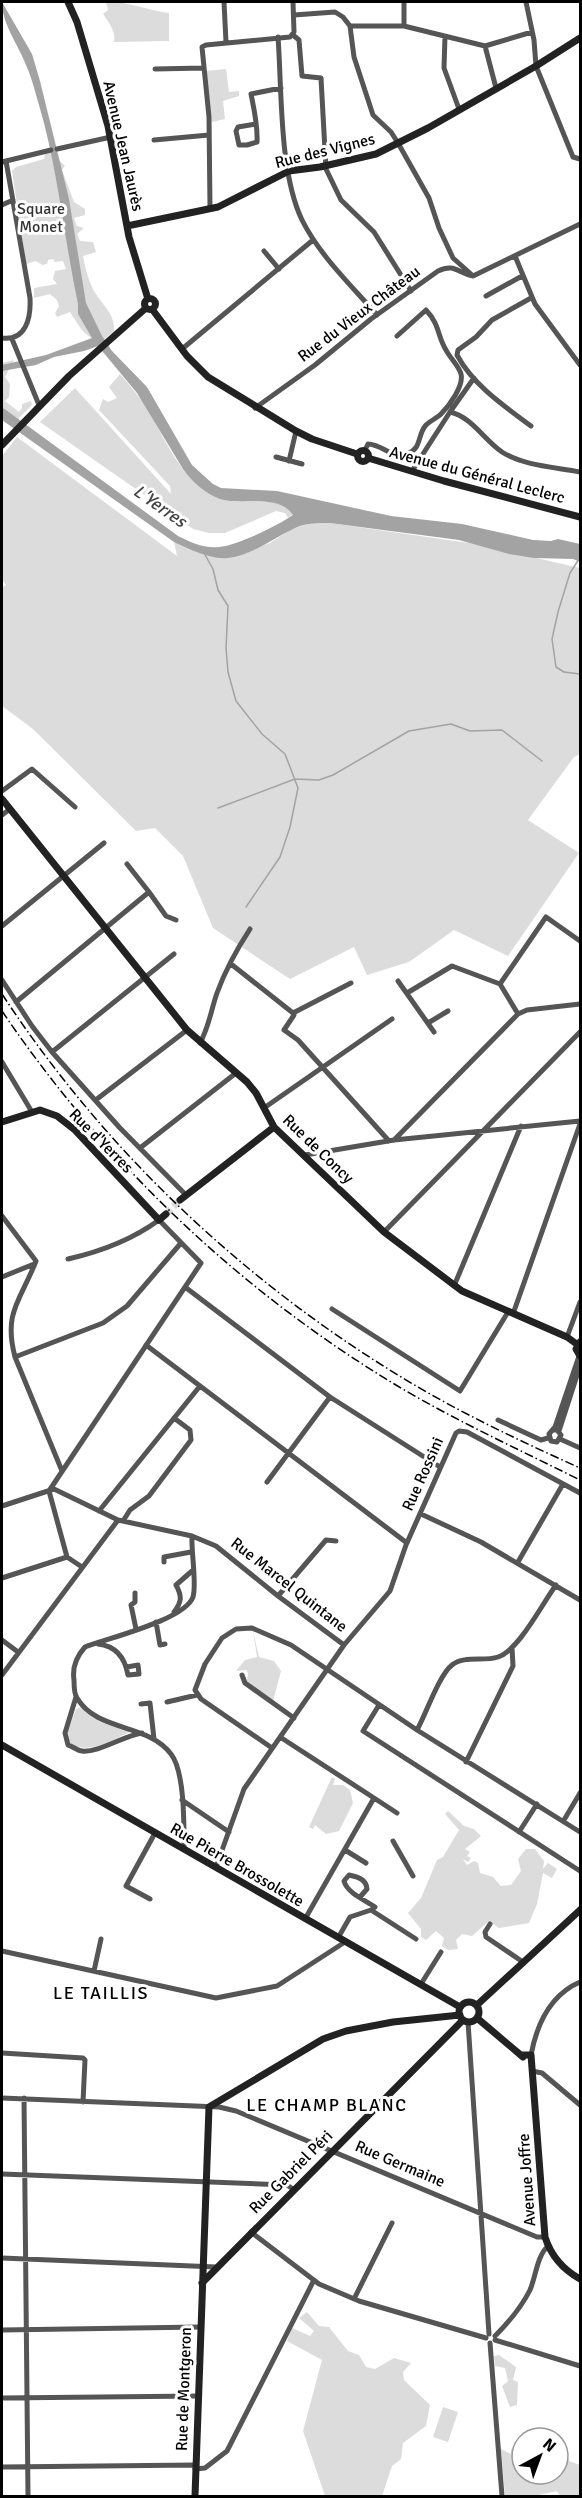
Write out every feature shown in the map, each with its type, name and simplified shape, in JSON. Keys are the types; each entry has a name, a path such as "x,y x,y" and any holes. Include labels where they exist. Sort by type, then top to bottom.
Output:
{"street":[{"name":"Avenue Jean Jaurès","path":"68,2 77,22 111,137 127,226 148,298 154,301 149,308"},
{"path":"224,2 226,42"},
{"path":"292,35 293,2"},
{"path":"404,2 404,26"},
{"path":"526,2 536,66 573,156 580,159"},
{"path":"294,15 335,12 350,26 354,57 373,115 391,132 429,198 439,228 453,258 473,276 580,224"},
{"path":"350,26 404,26 485,46 532,32"},
{"path":"210,208 209,135 202,47 292,35 299,40 302,76 321,78 326,165 341,200 374,232 411,291"},
{"path":"445,36 444,68 459,109"},
{"path":"278,38 289,171 294,200 313,240 377,315"},
{"name":"Rue des Vignes","path":"127,226 218,207 289,171 376,154 536,66 580,38"},
{"path":"485,46 496,88"},
{"path":"155,69 203,68"},
{"path":"256,124 238,127 236,131 239,144 247,146 257,142 256,124 251,94 281,88"},
{"path":"154,140 209,135"},
{"path":"3,339 12,339 24,330 31,310 13,200 4,161 111,137"},
{"path":"2,205 13,200"},
{"path":"182,349 313,240"},
{"path":"264,251 279,269"},
{"path":"515,256 531,298 580,365"},
{"name":"Rue du Vieux Château","path":"255,408 315,365 377,315 446,267 453,267 462,274 473,276"},
{"path":"486,296 522,276"},
{"path":"531,298 492,320 476,337 458,350 457,357 497,401 531,426"},
{"path":"2,444 69,376 149,308"},
{"name":"Avenue du Général Leclerc","path":"149,308 208,377 255,408 312,439 357,454 362,461 368,458 580,517"},
{"path":"357,454 368,444 373,444 389,453 403,456 410,454 417,448 426,426 441,413 461,382 461,373 445,349 436,321 426,310 397,336"},
{"path":"12,339 39,405"},
{"path":"412,471 474,378"},
{"path":"450,412 460,414 504,453 523,461 580,472"},
{"path":"289,461 296,431"},
{"name":"Avenue du Général Leclerc","path":"364,450 368,453 368,458"},
{"path":"276,458 302,464"},
{"path":"2,791 32,769 75,807"},
{"name":"Rue de Concy","path":"2,799 187,1030 252,1088 274,1127 384,1232 454,1286 567,1337 579,1344 576,1349 580,1356"},
{"path":"2,815 10,809"},
{"path":"2,926 104,843"},
{"path":"127,864 166,916 176,920"},
{"path":"16,1002 149,892"},
{"path":"500,984 546,917 580,941"},
{"path":"200,1043 206,1032 217,993 250,929"},
{"path":"52,1052 174,954"},
{"path":"231,964 293,1012"},
{"path":"407,993 452,966 500,984 518,1014"},
{"path":"2,980 52,1052 183,1197 274,1127"},
{"path":"398,981 434,1032"},
{"path":"293,1012 351,983"},
{"path":"391,1141 518,1014 527,1010 580,1004"},
{"path":"428,1023 448,1011"},
{"path":"293,1012 294,1015 284,1030 298,1040 391,1141"},
{"path":"264,1108 392,1019"},
{"path":"97,1100 187,1030"},
{"path":"384,1232 580,1032"},
{"path":"2,1062 32,1112 2,1122"},
{"path":"140,1148 236,1073"},
{"name":"Rue d'Yerres","path":"32,1112 40,1110 66,1122 159,1220"},
{"path":"305,1155 391,1141 484,1132 520,1126 580,1123 511,1313 460,1391 332,1309"},
{"path":"454,1286 520,1126"},
{"path":"68,1259 85,1255 133,1235 166,1214"},
{"path":"2,1216 35,1263"},
{"path":"2,1506 49,1491 201,1263 159,1220"},
{"path":"15,1357 104,1323 127,1306 181,1243"},
{"path":"2,1277 35,1263"},
{"path":"35,1263 13,1309 10,1324 11,1340 15,1357 62,1471"},
{"path":"185,1287 330,1397 440,1467"},
{"path":"567,1337 580,1302"},
{"path":"146,1345 407,1543"},
{"path":"580,1356 556,1430 560,1439 580,1448"},
{"path":"498,1420 542,1440 548,1438 549,1434 556,1430 580,1366"},
{"path":"99,1511 200,1386"},
{"path":"267,1482 330,1397"},
{"path":"2,1675 82,1567 130,1510 148,1496 191,1440 190,1430 174,1418"},
{"name":"Rue Rossini","path":"216,1867 244,1789 344,1645 390,1591 407,1543 456,1433 463,1431 580,1493"},
{"path":"548,1438 555,1442 560,1439"},
{"path":"518,1562 563,1484"},
{"name":"Rue Marcel Quintane","path":"49,1491 54,1489 121,1520 192,1536 216,1546 344,1645"},
{"path":"49,1491 67,1557 82,1567"},
{"path":"421,1514 518,1562 580,1600"},
{"path":"144,1733 130,1735 100,1748 81,1751 68,1745 65,1733 76,1697 73,1670 79,1653 85,1647 170,1617 184,1609 192,1598 192,1536"},
{"path":"278,1596 326,1540 336,1541"},
{"path":"164,1562 164,1557 191,1552"},
{"path":"2,1578 67,1557"},
{"path":"170,1617 180,1605 182,1598 176,1585 192,1571"},
{"path":"417,1730 445,1673 453,1664 464,1660 488,1660 500,1657 512,1648 556,1585"},
{"path":"125,1608 135,1602 135,1593"},
{"path":"131,1605 136,1629"},
{"path":"156,1622 160,1645 165,1644"},
{"path":"197,1695 196,1684 205,1664 222,1638 236,1629 252,1628 268,1634 328,1668 379,1705 466,1762 564,1820 580,1832"},
{"path":"2,1640 18,1652"},
{"path":"93,1644 106,1645 115,1650 120,1654 127,1668"},
{"path":"466,1762 513,1666 512,1648"},
{"path":"242,1675 245,1683 294,1718"},
{"path":"167,1702 197,1695 272,1748"},
{"path":"76,1697 103,1720 144,1733 173,1756 182,1800 184,1849"},
{"path":"141,1704 150,1703 154,1739"},
{"path":"379,1705 363,1731 580,1870"},
{"path":"280,1737 397,1814"},
{"name":"Rue Pierre Brossolette","path":"2,1745 421,1984 463,2016"},
{"path":"564,1820 580,1793"},
{"path":"305,1919 374,1798"},
{"path":"182,1800 229,1832"},
{"path":"519,1832 537,1804"},
{"path":"150,1899 126,1886 155,1833"},
{"path":"393,1841 413,1876"},
{"path":"345,1850 366,1863"},
{"path":"2,1951 216,1998 277,1986 341,1940 350,1917 375,1907 360,1897 346,1887 344,1881 349,1875 360,1878 367,1885 367,1889 360,1897"},
{"path":"371,1910 416,1939"},
{"path":"477,2005 580,1910"},
{"path":"490,1924 485,1932 486,1937 523,1962"},
{"path":"94,1971 101,1939"},
{"path":"421,1984 441,1952"},
{"path":"521,2055 531,2055 538,2024 559,1994 580,1982"},
{"path":"477,2018 480,2013 477,2005 467,2001 463,2016 481,2213 502,2496"},
{"path":"209,2107 323,2039 346,2031 393,2022 463,2016 477,2018 521,2055 532,2068 542,2073 580,2105"},
{"name":"Rue Gabriel Péri","path":"216,2267 463,2016"},
{"path":"2,2053 83,2058 85,2060 82,2102"},
{"name":"Avenue Joffre","path":"531,2055 545,2237 548,2246 562,2265 580,2279"},
{"name":"Rue Germaine","path":"2,2098 219,2107 241,2113 537,2236 545,2237"},
{"path":"24,2098 28,2496"},
{"name":"Rue de Montgeron","path":"195,2496 209,2107"},
{"path":"2,2174 287,2185 293,2189"},
{"path":"354,2299 392,2223"},
{"path":"251,2232 314,2280 354,2299 580,2366"},
{"path":"491,2338 509,2321 526,2298 535,2278 542,2252 548,2246"},
{"path":"2,2258 216,2267"},
{"path":"202,2283 216,2267"},
{"path":"2,2467 205,2468 227,2451 314,2280"},
{"path":"2,2330 200,2327"},
{"path":"2,2398 198,2396"}],"green space":[{"path":"106,2 169,13 169,41 114,42 113,31 103,14 108,10"},
{"path":"226,69 229,92 239,91 239,96 223,101 225,119 212,122 206,71"},
{"name":"Square Monet","path":"51,152 65,166 62,170 74,202 85,209 85,215 74,218 77,226 84,228 77,234 80,241 93,242 96,252 83,256 86,269 93,289 113,319 114,325 114,331 102,341 86,334 70,312 57,317 55,313 59,306 57,300 50,294 34,298 34,288 57,284 53,279 55,271 66,269 63,261 55,262 53,259 42,265 36,261 26,264 12,171 16,167 44,159 45,153"},
{"path":"14,360 5,377 10,384 9,397 5,401 19,412 22,404 31,401 32,405 18,419 2,407 2,363"},
{"path":"120,374 145,405 178,463 203,489 228,501 278,504 286,507 293,514 288,518 285,513 276,511 225,533 209,533 193,529 40,422 75,388 171,494 170,486 99,410 103,399 108,402 117,398 109,387"},
{"path":"17,437 177,556 174,542 227,558 270,543 293,528 313,523 330,523 476,544 580,568 580,754 574,757 528,820 579,853 508,956 454,930 409,962 367,975 354,947 290,979 213,928 183,856 155,828 136,831 33,729 2,706 2,588 6,585 2,579 2,456"},
{"path":"253,1631 259,1657 274,1661 281,1671 273,1701 247,1682 246,1670 236,1671 245,1660 257,1657"},
{"path":"81,1707 99,1721 132,1731 100,1745 83,1748 75,1746 68,1741 68,1731 76,1709"},
{"path":"332,1777 335,1779 333,1785 343,1785 350,1790 353,1803 339,1831 326,1834 315,1825 313,1829 309,1827"},
{"path":"448,1811 464,1826 474,1829 481,1836 465,1849 470,1852 467,1856 471,1858 468,1862 463,1859 467,1865 474,1861 478,1863 480,1873 493,1877 501,1886 511,1885 521,1871 518,1859 526,1849 535,1849 544,1861 543,1869 548,1863 557,1869 552,1878 543,1873 537,1904 529,1923 499,1928 489,1921 472,1936 462,1934 456,1940 458,1949 448,1950 442,1946 444,1938 436,1931 426,1940 421,1937 421,1929 408,1913 421,1898 437,1860 443,1857 459,1830 445,1814"},
{"path":"307,2312 319,2326 329,2327 348,2351 359,2355 366,2367 375,2369 394,2358 411,2363 403,2372 404,2380 430,2405 426,2426 403,2443 401,2459 392,2466 382,2496 325,2496 303,2431 322,2360 287,2341 292,2328 310,2336 314,2331 299,2318"},
{"path":"499,2355 516,2367 513,2380 518,2382 517,2405 510,2407 502,2386 508,2381 505,2368 495,2366 494,2356"},
{"path":"443,2407 458,2412 448,2442 433,2437"},
{"path":"501,2449 510,2454 510,2486 570,2486 570,2461 580,2465 580,2496 560,2496 557,2491 534,2496 505,2496"}],"shaded area":[{"path":"2,2 32,54 40,81 69,199 86,303 112,351 147,387 192,465 213,484 221,488 277,491 391,516 462,524 533,540 558,539 580,544 580,562 573,559 534,558 509,554 459,540 330,523 297,527 254,550 237,556 221,558 207,556 174,542 2,420 2,407 178,536 198,544 208,547 227,546 247,539 293,515 278,504 229,501 209,494 199,487 183,469 137,393 98,346 54,357 36,365 2,371 2,365 46,355 92,338 78,314 46,129 30,75 7,26"}],"waterway":[{"path":"204,553 213,569 218,590 228,606 226,648 228,672 236,701 262,734 285,754 298,788 290,827 280,857 246,907"},
{"path":"579,559 570,573 552,639 556,667 564,672 580,674"},
{"path":"218,808 295,779 319,780 333,775 409,731 451,724 470,731 502,730 542,761"}],"tunnel":[{"path":"166,1214 180,1200"}],"railway":[{"path":"2,994 44,1055 90,1112 192,1219 248,1268 306,1313 367,1355 430,1394 504,1433 580,1468"},
{"path":"2,1011 43,1068 87,1122 183,1224 235,1270 347,1354 406,1391 580,1480"}],"district":[{"name":"LE TAILLIS","path":"101,1993"},
{"name":"LE CHAMP BLANC","path":"327,2105"}],"water label":[{"name":"L'Yerres","path":"160,506"}]}
